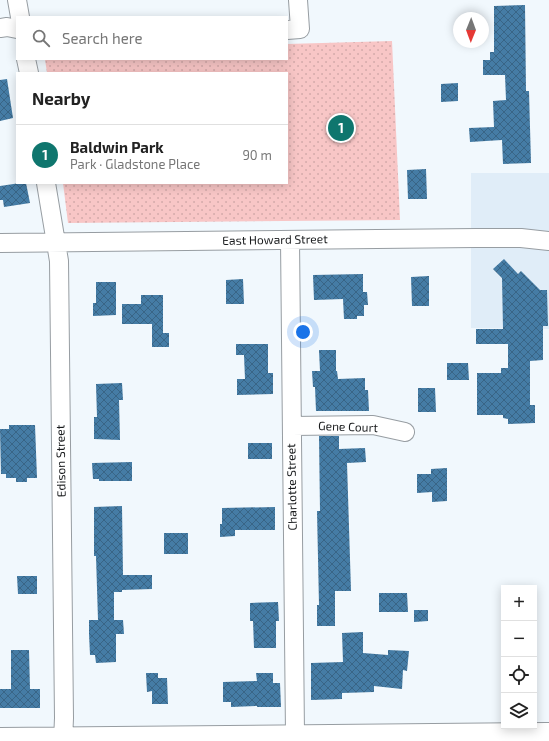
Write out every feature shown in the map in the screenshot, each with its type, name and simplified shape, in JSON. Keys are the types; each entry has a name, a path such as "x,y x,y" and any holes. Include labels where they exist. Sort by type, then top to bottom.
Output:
{"street":[{"path":"17,0 20,16"},
{"path":"293,30 298,0"},
{"path":"0,28 7,27 16,29"},
{"path":"26,60 29,72"},
{"name":"Edison Street","path":"46,184 59,261 63,739"},
{"name":"East Howard Street","path":"0,243 476,238 549,240"},
{"name":"Charlotte Street","path":"290,240 295,734"},
{"name":"Gene Court","path":"292,426 373,425 405,432"},
{"path":"0,737 63,739 295,734 549,732"}],"shaded area":[{"path":"392,41 400,220 68,223 63,184 288,184 288,72 47,72 45,60 288,60 288,44"},
{"path":"471,173 549,173 549,329 471,328"}],"building":[{"path":"525,5 526,91 529,91 531,163 503,164 502,140 470,142 469,128 494,127 493,101 506,100 505,75 483,75 483,60 490,60 490,52 494,52 494,6"},
{"path":"7,79 13,118 0,121 0,80"},
{"path":"458,83 458,101 441,102 441,84"},
{"path":"426,169 427,199 408,199 407,170"},
{"path":"26,184 30,203 4,207 3,200 0,200 0,186"},
{"path":"504,259 518,274 521,271 540,290 547,290 548,326 543,326 543,360 530,361 530,405 535,405 535,423 508,424 508,419 503,418 503,415 477,415 477,373 501,373 501,368 508,368 508,344 476,344 476,329 503,329 502,278 493,269"},
{"path":"363,274 363,292 367,292 368,305 364,305 364,316 357,316 357,319 344,319 343,299 314,300 313,275"},
{"path":"429,276 429,306 412,306 411,277"},
{"path":"243,279 244,304 226,304 226,280"},
{"path":"96,282 116,282 116,315 93,316 93,303 96,303"},
{"path":"141,295 163,295 163,333 169,333 169,347 152,347 152,324 122,324 122,304 141,304"},
{"path":"236,344 268,344 268,373 273,373 273,394 237,395 237,379 245,379 244,355 236,355"},
{"path":"319,350 336,350 336,371 338,379 365,378 365,390 368,390 369,411 316,411 315,387 313,387 312,371 320,371"},
{"path":"447,363 468,363 469,380 447,380"},
{"path":"122,383 123,400 119,400 120,440 94,439 94,417 97,417 96,384"},
{"path":"418,388 435,388 436,412 418,412"},
{"path":"9,425 35,425 37,478 27,478 27,482 16,482 16,478 6,478 6,474 1,474 0,429 9,429"},
{"path":"319,436 339,436 339,449 365,448 366,462 347,463 351,591 335,591 335,626 317,626 317,605 319,605 317,511 320,511"},
{"path":"248,443 272,443 272,459 248,459"},
{"path":"132,462 132,481 99,481 99,479 93,479 92,463"},
{"path":"447,468 447,501 432,502 432,492 417,493 417,474 431,474 431,469"},
{"path":"122,506 123,575 152,575 152,589 122,590 122,592 114,592 114,620 123,620 124,634 116,634 116,662 96,663 95,655 90,655 89,634 89,620 98,620 96,556 94,556 94,507"},
{"path":"275,507 275,530 235,530 235,536 220,537 222,508"},
{"path":"164,533 188,533 188,554 164,554"},
{"path":"17,576 37,576 37,594 18,594"},
{"path":"379,593 407,593 408,612 379,612"},
{"path":"278,602 279,621 276,621 276,648 254,648 253,621 250,621 250,603"},
{"path":"414,610 428,610 428,621 414,622"},
{"path":"363,632 363,653 388,655 388,650 409,651 407,671 403,670 402,689 374,686 374,692 342,693 342,699 311,700 311,663 343,662 342,633"},
{"path":"11,650 29,650 30,689 40,689 40,708 0,708 0,689 11,689"},
{"path":"146,673 158,673 158,678 167,678 168,704 152,704 152,691 147,692"},
{"path":"256,673 273,673 273,683 280,683 281,707 231,707 231,702 223,702 223,682 257,681"}],"place":[{"name":"Baldwin Park","path":"341,128"}]}
